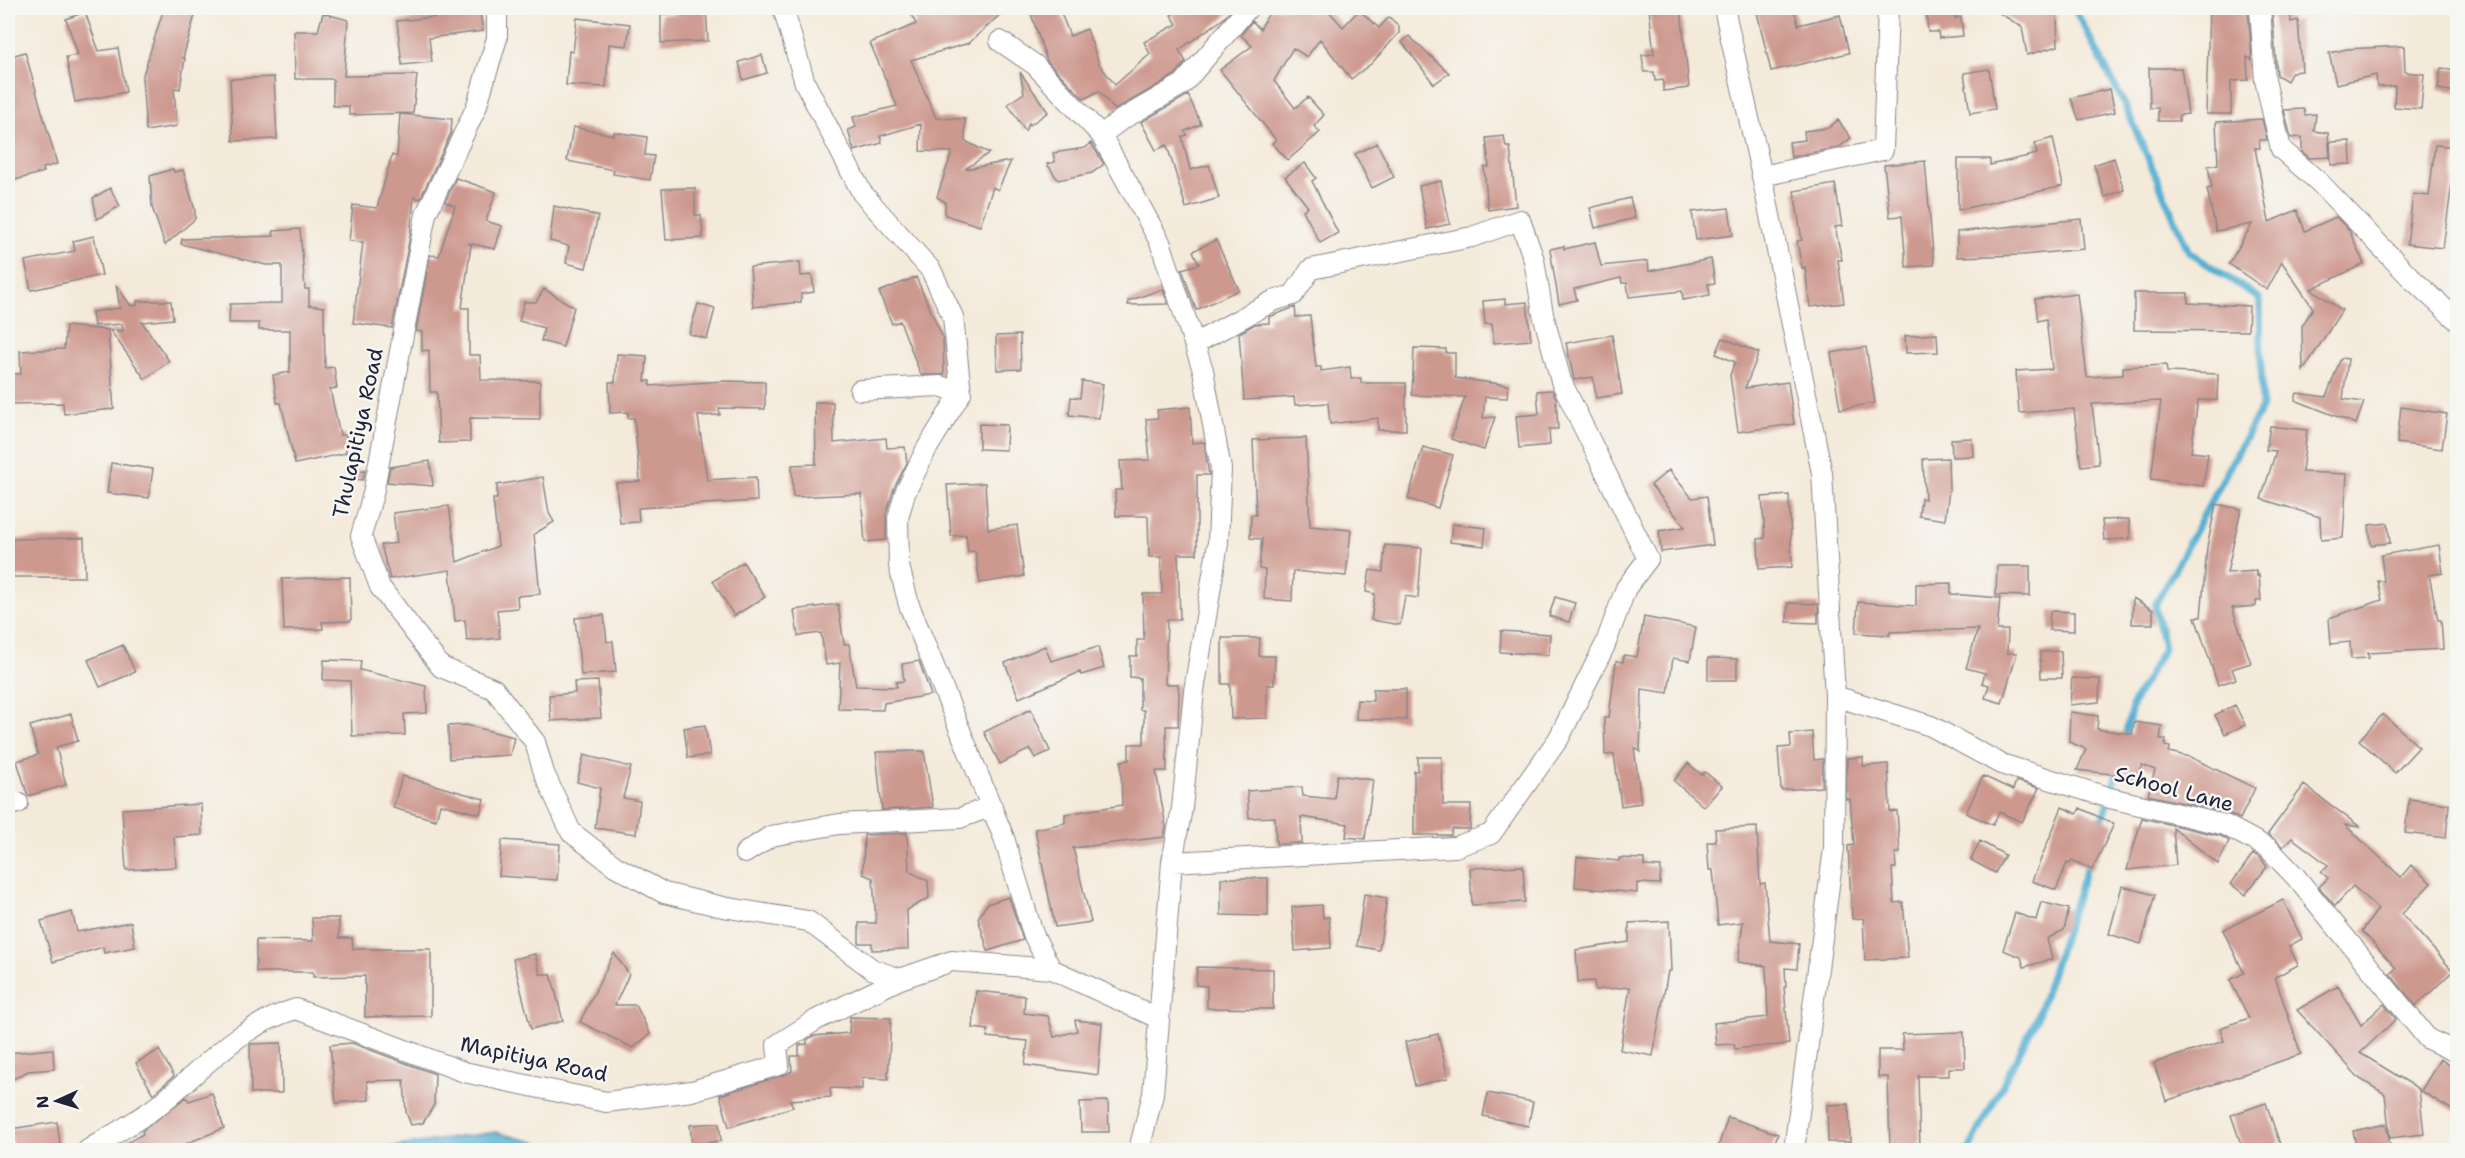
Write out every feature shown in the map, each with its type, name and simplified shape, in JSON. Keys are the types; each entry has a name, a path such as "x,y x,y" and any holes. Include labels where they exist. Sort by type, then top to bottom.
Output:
{"street":[{"name":"Thulapitiya Road","path":"497,8 497,38 476,108 426,214 373,494 361,536 380,587 441,667 494,689 535,742 544,773 571,832 615,866 664,893 723,907 808,921 872,969 900,979"},
{"path":"783,8 805,83 862,193 932,270 953,317 961,393 926,450 905,493 898,518 899,566 913,615 992,806 1033,934 1051,969"},
{"path":"1101,135 1121,120 1183,84 1248,8"},
{"path":"1724,8 1762,176 1822,473 1835,696 1834,848 1794,1150"},
{"path":"1762,176 1883,150 1888,8"},
{"path":"2260,8 2265,80 2281,149 2320,183 2413,280 2457,321"},
{"path":"1000,41 1035,65 1101,135 1160,242 1203,370 1221,469 1218,543 1194,691 1182,808 1172,862 1153,1094 1139,1150"},
{"path":"1172,862 1455,847 1491,834 1559,738 1605,645 1626,588 1648,559 1561,381 1543,314 1534,260 1520,220 1472,237 1311,269 1293,295 1273,301 1194,344"},
{"path":"860,390 940,386 961,393"},
{"name":"School Lane","path":"1835,696 1930,726 2001,764 2110,798 2225,825 2268,848 2295,876 2428,1039 2457,1053"},
{"path":"745,853 771,836 839,824 960,818 992,806"},
{"name":"Mapitiya Road","path":"88,1150 164,1101 244,1031 274,1016 296,1009 464,1072 606,1102 692,1091 779,1065 777,1045 816,1020 900,979 952,960 1051,969 1158,1018"}],"water":[{"path":"495,1132 567,1150 373,1150 376,1149"}],"building":[{"path":"164,8 197,8 183,58 185,58 180,89 174,88 177,126 146,131 142,78"},
{"path":"434,8 468,8 469,14 480,13 483,31 429,38 432,62 402,65 397,21 435,17"},
{"path":"908,8 1007,8 969,43 911,60 936,118 965,119 965,141 989,153 965,169 1011,161 998,190 993,187 980,226 945,215 945,202 937,197 952,152 920,151 921,124 880,136 882,143 854,151 848,130 856,127 853,117 897,106 870,43 916,24"},
{"path":"1029,8 1059,8 1070,36 1087,29 1099,64 1115,85 1150,54 1144,42 1177,24 1171,15 1183,8 1233,8 1223,19 1179,50 1186,62 1175,75 1115,110 1099,91 1084,99 1047,61"},
{"path":"1272,8 1326,8 1343,27 1359,10 1379,28 1389,17 1399,26 1399,33 1372,63 1351,79 1320,39 1307,57 1293,48 1274,81 1295,108 1308,97 1324,115 1314,126 1320,132 1288,160 1272,143 1276,140 1220,70 1252,46 1241,35 1252,21 1260,29"},
{"path":"1649,8 1681,8 1689,88 1663,91 1663,80 1655,81 1654,72 1644,72 1642,55 1654,54"},
{"path":"1756,8 1794,8 1798,25 1840,15 1849,53 1771,71"},
{"path":"1926,8 1955,8 1955,18 1961,17 1963,36 1939,38 1938,32 1928,32"},
{"path":"1991,8 2052,8 2052,15 2057,15 2058,46 2027,55 2022,27"},
{"path":"2209,8 2248,8 2252,60 2247,57 2248,80 2231,81 2231,114 2206,114"},
{"path":"2272,8 2290,8 2291,22 2298,20 2302,71 2292,72 2287,81 2277,75"},
{"path":"706,9 708,41 661,43 661,14 676,14 676,10"},
{"path":"85,12 99,51 118,48 126,92 75,102 66,57 78,55 66,19"},
{"path":"323,13 348,20 344,76 417,75 413,113 349,115 349,106 333,106 333,79 295,79 294,31 318,31"},
{"path":"577,18 630,24 627,46 609,44 606,87 566,85 569,51 573,52"},
{"path":"1409,36 1449,73 1434,84 1402,42"},
{"path":"2404,46 2405,72 2424,74 2421,109 2394,107 2395,86 2377,87 2376,75 2336,84 2329,53 2347,49"},
{"path":"25,52 57,164 43,168 44,172 8,182 8,57"},
{"path":"762,55 767,73 743,80 739,62"},
{"path":"2149,68 2181,68 2188,114 2179,115 2179,121 2158,121 2158,108 2150,108"},
{"path":"2441,68 2457,70 2457,92 2438,89"},
{"path":"1989,69 1995,109 1970,113 1964,73"},
{"path":"1020,72 1048,112 1030,125 1029,123 1025,131 1008,104 1024,93"},
{"path":"274,77 277,139 233,141 230,79"},
{"path":"2110,89 2115,112 2079,120 2071,98"},
{"path":"1188,95 1201,124 1185,131 1187,135 1182,137 1190,170 1209,165 1219,198 1186,208 1167,145 1156,150 1141,122"},
{"path":"2304,109 2305,115 2316,114 2314,131 2328,133 2330,157 2310,158 2302,152 2302,137 2291,138 2284,110"},
{"path":"400,114 452,119 451,133 420,199 414,197 410,236 392,328 353,323 363,242 349,241 353,205 377,208 392,155 397,157"},
{"path":"2262,119 2267,140 2259,140 2260,148 2255,148 2269,222 2297,210 2305,231 2336,217 2349,230 2364,264 2311,289 2342,310 2303,371 2302,326 2313,308 2282,262 2267,290 2229,264 2252,224 2216,231 2207,189 2212,188 2208,166 2218,164 2216,122"},
{"path":"1838,120 1851,138 1839,147 1791,157 1789,142 1805,140 1804,131 1828,128"},
{"path":"573,127 614,135 614,132 647,137 645,155 654,156 650,180 613,174 614,170 567,161"},
{"path":"1504,136 1506,147 1510,147 1516,206 1488,210 1484,167 1489,167 1486,138"},
{"path":"2053,138 2063,186 1958,210 1958,159 1990,159 1990,165 2037,154 2035,143"},
{"path":"2350,141 2351,164 2331,165 2330,142"},
{"path":"1091,143 1104,164 1092,173 1058,180 1047,164 1055,162 1053,153 1085,148"},
{"path":"1377,143 1394,177 1372,188 1355,154"},
{"path":"2435,145 2457,147 2443,248 2407,244 2413,194 2429,196"},
{"path":"2114,158 2124,190 2105,197 2094,165"},
{"path":"1925,161 1934,265 1906,267 1902,216 1890,217 1884,165"},
{"path":"1305,163 1316,178 1312,181 1338,233 1320,243 1303,210 1308,207 1285,177"},
{"path":"173,169 174,172 183,170 195,210 195,219 165,245 152,207 150,176"},
{"path":"456,178 496,192 486,221 502,226 495,249 468,243 471,245 462,308 469,308 469,355 480,355 481,380 540,381 540,419 470,418 470,442 439,443 437,392 430,392 429,350 422,351 422,332 416,331 430,255 439,256 455,206 445,202"},
{"path":"1441,181 1450,224 1427,229 1419,186"},
{"path":"1835,184 1842,226 1835,227 1842,260 1838,260 1844,303 1810,307 1805,267 1802,268 1797,241 1802,240 1794,191"},
{"path":"110,188 120,206 97,219 93,198"},
{"path":"695,188 695,215 701,215 703,238 666,240 662,189"},
{"path":"1630,198 1635,218 1595,228 1590,208"},
{"path":"554,206 598,216 586,268 566,263 569,246 550,241"},
{"path":"1729,208 1733,235 1696,240 1692,212"},
{"path":"2081,219 2084,249 2023,255 1957,257 1957,232"},
{"path":"300,229 305,289 309,289 309,305 324,307 325,368 334,367 337,388 330,389 340,435 346,435 346,453 295,464 281,403 277,403 273,375 290,372 290,330 259,330 259,323 229,323 230,304 282,303 282,265 266,265 181,244 182,239 274,236 273,231"},
{"path":"94,236 102,275 31,290 25,261 75,251 73,241"},
{"path":"1216,240 1239,290 1196,310 1182,269 1199,264 1193,251"},
{"path":"1595,242 1601,266 1648,261 1649,271 1711,259 1715,283 1708,284 1710,295 1683,300 1682,291 1629,297 1627,283 1622,283 1621,278 1574,289 1577,300 1559,304 1550,249 1564,246 1564,249"},
{"path":"800,262 801,276 812,275 814,292 801,294 801,302 753,307 750,267"},
{"path":"916,277 943,338 944,375 921,375 900,321 892,324 879,292"},
{"path":"116,285 131,306 137,305 137,301 171,301 173,319 142,322 169,361 145,379 110,330 123,331 122,324 94,326 92,312 120,308"},
{"path":"544,289 574,307 563,347 541,341 544,328 519,321 524,302 536,302"},
{"path":"1163,289 1168,304 1128,305 1128,301"},
{"path":"2134,293 2188,293 2188,303 2249,306 2248,331 2134,330"},
{"path":"2077,294 2087,377 2123,375 2123,367 2166,365 2167,372 2218,374 2217,400 2198,400 2191,452 2208,454 2203,486 2151,479 2161,401 2092,404 2099,464 2081,466 2074,409 2019,413 2016,371 2052,369 2046,319 2038,321 2035,299"},
{"path":"1505,299 1505,304 1527,302 1531,340 1494,343 1492,324 1485,324 1483,301"},
{"path":"698,304 715,309 707,339 689,334"},
{"path":"1295,307 1296,317 1310,316 1316,367 1321,367 1321,371 1350,367 1351,379 1361,378 1361,383 1406,383 1406,430 1378,430 1378,418 1330,424 1328,403 1295,405 1294,397 1244,400 1239,333 1255,324 1269,323 1269,317"},
{"path":"66,326 108,330 114,409 64,414 63,403 8,404 8,374 21,374 20,351 64,349"},
{"path":"1937,334 1938,352 1906,353 1905,336"},
{"path":"1020,335 1021,369 997,370 996,336"},
{"path":"1612,335 1622,394 1596,398 1593,377 1574,380 1566,343"},
{"path":"1723,338 1759,353 1745,388 1788,382 1794,424 1738,432 1730,375 1735,362 1716,354"},
{"path":"1866,347 1875,403 1840,409 1831,353"},
{"path":"1414,348 1446,349 1446,353 1455,353 1455,378 1508,385 1507,398 1485,397 1483,418 1495,417 1484,450 1451,439 1465,397 1412,395"},
{"path":"617,354 647,356 645,381 650,381 650,386 724,381 765,382 765,409 719,408 720,415 698,416 707,480 756,477 757,501 638,508 639,522 620,523 616,483 640,481 634,418 628,418 628,412 610,413 609,382 615,382"},
{"path":"2341,358 2348,359 2343,399 2364,402 2356,424 2295,400 2297,393 2326,397"},
{"path":"1082,381 1103,384 1099,418 1069,415 1071,397 1080,398"},
{"path":"1552,390 1556,398 1558,429 1549,429 1550,445 1519,448 1516,416 1539,414 1537,391"},
{"path":"815,402 833,402 834,443 886,438 887,448 905,447 907,463 894,488 886,514 886,540 865,542 861,494 793,497 792,465 816,464"},
{"path":"1190,407 1192,443 1204,442 1209,475 1197,475 1197,554 1178,554 1180,619 1167,620 1165,684 1178,684 1179,695 1178,726 1166,726 1167,771 1156,771 1166,827 1164,837 1073,848 1091,922 1055,927 1035,829 1065,823 1065,814 1122,805 1121,761 1129,760 1129,744 1144,744 1144,710 1140,710 1140,678 1130,677 1130,656 1137,656 1137,640 1144,640 1143,594 1162,594 1161,557 1149,557 1148,516 1116,516 1115,490 1122,490 1120,461 1150,460 1146,419 1158,418 1157,410"},
{"path":"2401,407 2447,414 2442,449 2397,443"},
{"path":"979,424 1007,425 1006,450 979,449"},
{"path":"2270,426 2307,430 2302,472 2347,474 2343,538 2321,540 2320,517 2261,499 2276,451 2266,450"},
{"path":"1306,438 1310,526 1351,530 1346,576 1293,571 1292,601 1264,599 1265,570 1259,569 1262,539 1250,538 1251,515 1256,515 1253,440"},
{"path":"1972,438 1973,456 1952,457 1951,439"},
{"path":"1423,447 1453,455 1438,508 1408,499"},
{"path":"1948,458 1949,490 1945,520 1919,516 1921,498 1925,499 1923,459"},
{"path":"430,461 433,486 387,482 390,467"},
{"path":"111,463 153,469 149,498 107,493"},
{"path":"365,470 363,480 354,479 354,472"},
{"path":"1669,470 1692,498 1707,496 1713,545 1661,552 1659,531 1685,527 1651,485"},
{"path":"543,477 549,513 554,522 534,534 540,594 517,596 518,608 497,610 500,638 467,641 465,620 455,621 450,570 390,579 381,545 397,543 393,513 449,506 457,562 498,546 493,499 497,499 497,485"},
{"path":"985,483 988,529 1017,525 1024,576 980,583 975,551 968,552 966,535 951,536 947,485"},
{"path":"1789,495 1792,567 1759,569 1758,539 1765,538 1762,497"},
{"path":"2216,504 2241,509 2227,573 2256,571 2257,576 2259,575 2261,601 2256,601 2256,606 2232,608 2251,663 2232,669 2236,679 2218,685 2195,617 2201,617 2207,547"},
{"path":"2129,519 2130,539 2104,540 2102,520"},
{"path":"2388,523 2390,543 2371,545 2369,525"},
{"path":"1452,524 1486,528 1484,546 1450,542"},
{"path":"84,538 85,577 13,577 12,539"},
{"path":"1385,545 1422,548 1418,598 1405,596 1400,625 1371,620 1375,594 1366,592 1370,570 1383,572"},
{"path":"2439,545 2443,573 2429,575 2438,620 2441,620 2443,649 2368,653 2369,658 2351,659 2350,642 2331,644 2329,618 2382,600 2378,581 2384,581 2381,555"},
{"path":"743,562 765,597 734,616 713,581"},
{"path":"1997,566 2030,566 2030,596 1996,595"},
{"path":"350,577 351,621 322,622 323,629 284,630 282,579"},
{"path":"1951,583 1951,594 2000,598 1997,630 2008,630 2007,653 2017,653 2002,703 1985,698 1989,685 1982,683 1985,673 1966,668 1978,629 1890,632 1890,635 1856,633 1858,602 1916,606 1916,584"},
{"path":"1555,597 1575,603 1569,622 1549,616"},
{"path":"2133,598 2153,610 2153,624 2132,624"},
{"path":"1788,603 1818,604 1818,623 1787,622"},
{"path":"838,604 844,644 849,644 856,686 897,687 896,682 904,681 902,664 919,661 931,695 884,703 883,710 838,709 840,663 826,665 821,633 798,636 794,610"},
{"path":"2050,611 2074,612 2074,631 2049,630"},
{"path":"604,615 607,642 613,641 616,672 581,675 575,618"},
{"path":"1644,617 1696,627 1690,661 1673,658 1668,693 1642,689 1640,752 1634,747 1641,803 1621,806 1614,754 1605,755 1604,718 1609,717 1616,661 1623,662 1624,655 1637,657"},
{"path":"1501,631 1550,634 1549,655 1500,652"},
{"path":"1222,638 1260,638 1259,656 1275,656 1274,685 1267,685 1267,718 1231,719 1230,684 1222,684"},
{"path":"123,645 135,672 100,687 88,660"},
{"path":"1045,646 1051,661 1098,647 1104,668 1081,675 1080,672 1019,698 1005,663"},
{"path":"2061,651 2062,678 2041,678 2040,652"},
{"path":"1708,658 1737,659 1737,680 1708,680"},
{"path":"324,660 361,661 360,670 426,686 427,713 404,714 405,735 352,736 350,681 323,680"},
{"path":"2072,678 2100,679 2099,702 2070,705"},
{"path":"598,681 601,718 551,721 549,695 575,693 574,682"},
{"path":"1373,689 1406,689 1406,720 1356,719 1357,700 1373,701"},
{"path":"2235,705 2245,725 2225,734 2215,715"},
{"path":"1031,709 1050,751 1035,758 1030,749 1000,764 984,732"},
{"path":"2070,712 2098,716 2097,729 2132,734 2134,722 2162,726 2160,739 2166,739 2165,746 2170,747 2169,752 2190,757 2255,788 2240,819 2228,813 2148,795 2155,770 2142,765 2136,777 2077,770 2086,749 2069,742"},
{"path":"71,714 78,741 56,747 66,785 28,796 17,761 38,755 30,726"},
{"path":"2383,714 2419,747 2395,773 2359,740"},
{"path":"466,725 514,737 510,755 449,759 448,726"},
{"path":"705,725 710,755 688,758 684,728"},
{"path":"1812,732 1814,760 1823,759 1822,787 1781,790 1778,748 1791,747 1790,734"},
{"path":"924,751 933,807 882,810 876,752"},
{"path":"584,755 631,767 623,798 640,801 636,834 595,828 600,788 577,782"},
{"path":"1418,757 1442,757 1443,805 1471,805 1470,829 1452,829 1451,835 1414,835 1414,771 1418,771"},
{"path":"1863,757 1863,766 1888,764 1890,812 1897,811 1900,853 1895,853 1896,868 1892,868 1894,903 1903,902 1908,958 1865,960 1863,918 1852,919 1848,846 1854,845 1850,799 1846,799 1847,758"},
{"path":"1688,763 1702,775 1705,772 1722,786 1704,807 1674,781"},
{"path":"1337,775 1373,780 1365,839 1346,837 1348,824 1301,817 1302,843 1276,844 1275,817 1249,818 1247,791 1302,787 1303,796 1334,799"},
{"path":"402,776 484,799 480,814 440,804 436,820 393,808"},
{"path":"1983,776 2013,790 2016,781 2039,788 2022,822 1999,812 1993,825 1966,813"},
{"path":"2304,785 2360,827 2345,825 2401,877 2411,865 2431,883 2402,914 2453,971 2416,1006 2390,974 2396,968 2362,931 2378,909 2353,886 2335,906 2319,887 2328,878 2321,872 2328,865 2292,838 2283,847 2268,834"},
{"path":"2409,799 2449,804 2446,838 2405,833"},
{"path":"201,804 202,835 174,837 176,867 126,870 122,809"},
{"path":"2062,807 2077,814 2080,808 2114,824 2092,870 2072,860 2070,864 2067,863 2056,890 2032,881"},
{"path":"2142,818 2221,836 2229,841 2218,864 2173,828 2176,865 2127,870"},
{"path":"1757,827 1760,884 1765,883 1770,941 1799,944 1797,969 1785,968 1786,987 1784,987 1789,1044 1735,1049 1734,1044 1716,1045 1714,1023 1768,1017 1766,966 1738,962 1743,922 1718,925 1713,870 1709,870 1707,842 1716,842 1715,829"},
{"path":"907,833 909,871 928,881 929,898 907,910 908,949 872,950 872,943 859,943 859,923 876,923 873,878 863,874 864,835"},
{"path":"502,840 560,844 557,880 499,876"},
{"path":"1980,841 2005,855 1995,873 1971,860"},
{"path":"2253,854 2261,858 2267,867 2245,895 2231,884"},
{"path":"1577,857 1619,861 1619,858 1644,859 1644,866 1661,867 1660,884 1637,883 1637,893 1575,887"},
{"path":"1523,866 1525,902 1472,905 1470,868"},
{"path":"1221,878 1268,878 1268,916 1221,915"},
{"path":"2122,886 2155,895 2141,944 2109,934"},
{"path":"1364,894 1387,898 1379,950 1357,946"},
{"path":"1009,897 1023,940 988,951 978,918 987,904"},
{"path":"2283,900 2302,939 2289,946 2298,965 2275,977 2301,1054 2166,1101 2154,1063 2224,1041 2220,1028 2249,1018 2230,980 2244,973 2223,930"},
{"path":"2041,902 2069,909 2064,930 2047,939 2052,959 2024,967 2021,957 2003,950 2015,913 2036,920"},
{"path":"1322,905 1323,918 1329,917 1331,948 1295,951 1292,907"},
{"path":"72,912 77,932 131,922 135,947 104,953 103,947 53,962 41,921"},
{"path":"312,918 339,918 339,938 352,938 353,949 431,949 431,1016 365,1017 365,976 313,977 313,972 256,972 256,940 313,941"},
{"path":"1669,921 1671,971 1668,971 1653,1056 1620,1050 1630,987 1595,990 1594,981 1578,982 1576,950 1629,942 1629,923"},
{"path":"614,953 629,974 615,1005 636,1005 650,1034 633,1048 580,1022"},
{"path":"535,954 540,974 551,974 563,1021 531,1029 513,959"},
{"path":"1197,967 1273,969 1273,1009 1207,1008 1207,986 1196,985"},
{"path":"2338,986 2361,1025 2384,1004 2396,1019 2360,1053 2419,1089 2424,1134 2390,1138 2385,1094 2360,1079 2297,1010"},
{"path":"976,991 1025,996 1024,1013 1048,1016 1054,1037 1077,1031 1075,1020 1102,1023 1098,1075 1025,1065 1028,1041 987,1037 988,1030 973,1028"},
{"path":"850,1017 891,1018 888,1079 862,1078 862,1089 830,1088 831,1097 790,1100 793,1107 729,1127 720,1095 792,1071 791,1056 799,1056 799,1045 807,1044 807,1040 813,1036 849,1033"},
{"path":"1964,1032 1965,1068 1949,1068 1949,1076 1918,1076 1920,1149 1890,1150 1888,1077 1878,1077 1878,1050 1903,1050 1902,1034"},
{"path":"1438,1034 1448,1078 1415,1086 1405,1042"},
{"path":"281,1043 282,1093 251,1093 250,1044"},
{"path":"352,1043 435,1074 434,1105 423,1123 411,1125 406,1112 404,1080 367,1081 369,1100 336,1103 330,1045"},
{"path":"53,1049 54,1069 28,1071 8,1082 8,1053"},
{"path":"159,1050 174,1076 153,1094 136,1063"},
{"path":"2440,1059 2457,1070 2457,1113 2421,1091"},
{"path":"212,1093 224,1128 171,1150 114,1150 143,1134 142,1131 186,1097 189,1101"},
{"path":"1488,1093 1533,1102 1528,1126 1483,1116"},
{"path":"1108,1101 1109,1132 1081,1132 1080,1102"},
{"path":"2266,1103 2282,1150 2243,1150 2231,1115"},
{"path":"1849,1104 1850,1142 1828,1142 1827,1105"},
{"path":"1728,1117 1778,1134 1772,1150 1717,1150"},
{"path":"57,1122 61,1150 13,1150 10,1129"},
{"path":"719,1123 721,1141 692,1144 690,1125"},
{"path":"2386,1124 2391,1150 2357,1150 2353,1131"}],"waterway":[{"path":"2074,8 2124,103 2189,252 2260,299 2262,407 2155,605 2164,648 2133,703 2124,740"},
{"path":"2100,827 2119,766"},
{"path":"1969,1150 2037,1018 2089,860"}]}
